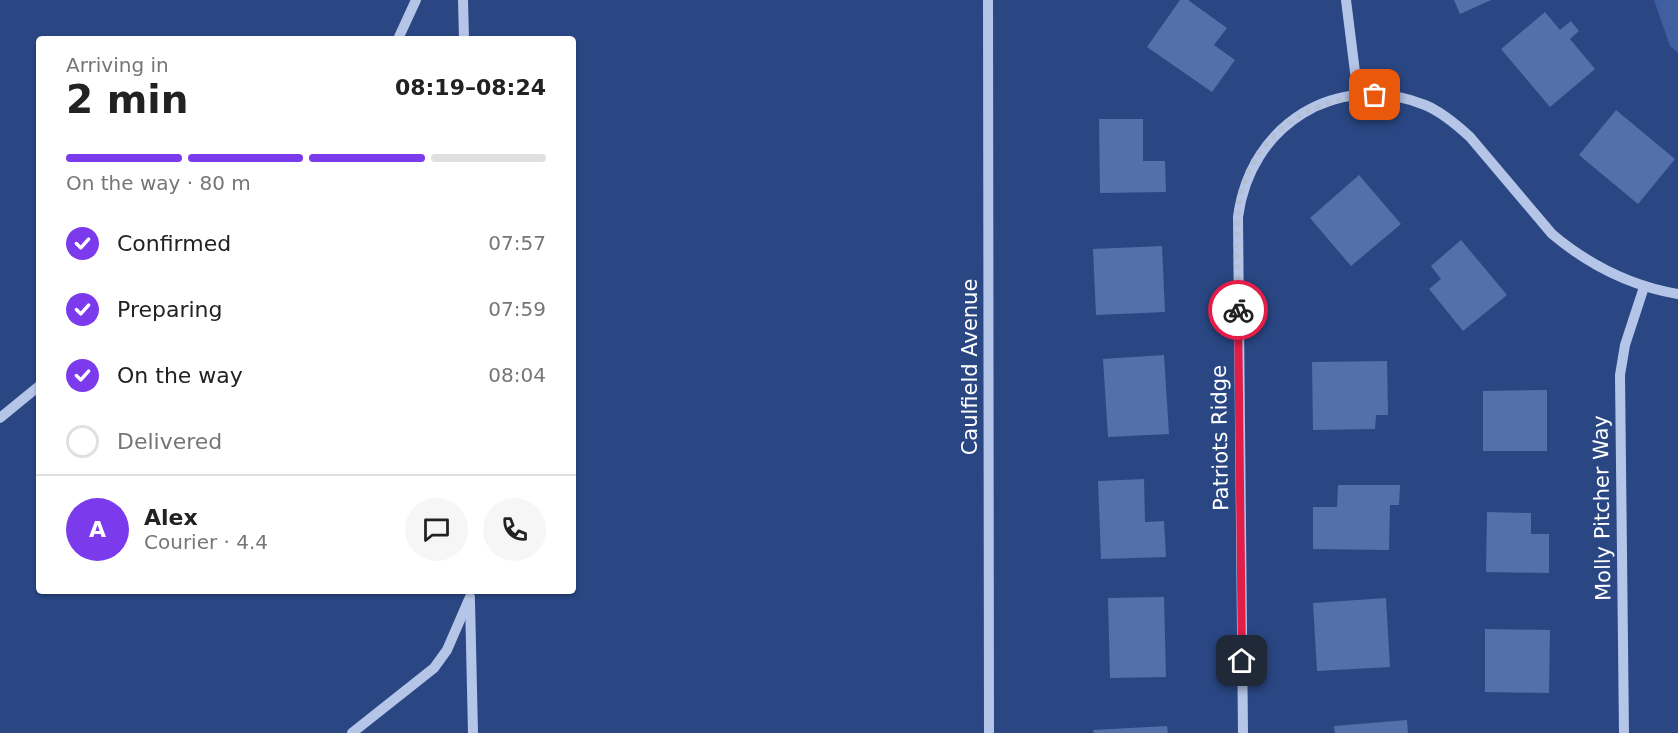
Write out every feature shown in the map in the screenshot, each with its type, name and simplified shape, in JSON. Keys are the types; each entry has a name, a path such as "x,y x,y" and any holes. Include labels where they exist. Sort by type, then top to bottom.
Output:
{"street":[{"path":"399,36 416,0"},
{"path":"463,0 464,36"},
{"name":"Caulfield Avenue","path":"988,0 989,733"},
{"path":"1346,0 1358,96"},
{"name":"Patriots Ridge","path":"1243,733 1237,230 1244,184 1259,154 1275,134 1311,109 1328,102 1358,96 1401,98 1426,106 1441,114 1470,137 1552,234 1590,262 1644,287 1678,294"},
{"name":"Molly Pitcher Way","path":"1624,733 1620,375 1624,345 1644,287"},
{"path":"0,418 36,388"},
{"path":"352,733 434,668 447,650 470,594"},
{"path":"470,594 473,733"}],"shaded area":[{"path":"1654,0 1678,0 1678,53 1670,46"}],"building":[{"path":"1180,0 1188,0 1227,28 1214,45 1235,60 1212,92 1147,47"},
{"path":"1454,0 1491,0 1460,14"},
{"path":"1545,12 1560,30 1571,21 1579,31 1570,39 1595,69 1550,107 1501,49"},
{"path":"1616,110 1675,159 1638,204 1579,155"},
{"path":"1099,119 1143,119 1143,161 1165,161 1166,192 1100,193"},
{"path":"1359,175 1401,224 1351,266 1310,218"},
{"path":"1461,240 1507,295 1463,331 1429,289 1441,279 1431,266"},
{"path":"1162,246 1165,312 1096,315 1093,249"},
{"path":"1164,355 1169,434 1108,437 1103,359"},
{"path":"1387,361 1388,415 1376,415 1375,429 1313,430 1312,362"},
{"path":"1547,390 1547,451 1483,451 1483,391"},
{"path":"1144,479 1145,522 1164,521 1166,557 1101,559 1098,481"},
{"path":"1338,485 1400,485 1399,505 1390,505 1389,550 1313,549 1313,507 1337,507"},
{"path":"1487,512 1531,513 1531,534 1549,534 1549,573 1486,572"},
{"path":"1164,597 1166,677 1110,678 1108,598"},
{"path":"1386,598 1390,667 1317,671 1313,603"},
{"path":"1485,629 1550,630 1549,693 1485,692"},
{"path":"1407,720 1408,733 1335,733 1334,726"},
{"path":"1167,726 1168,733 1094,733 1093,730"}],"way so far":[{"path":"1238,310 1237,230 1240,202 1246,178 1259,154 1285,125 1311,109 1342,98 1375,95"}],"route":[{"path":"1238,310 1242,661"}]}
